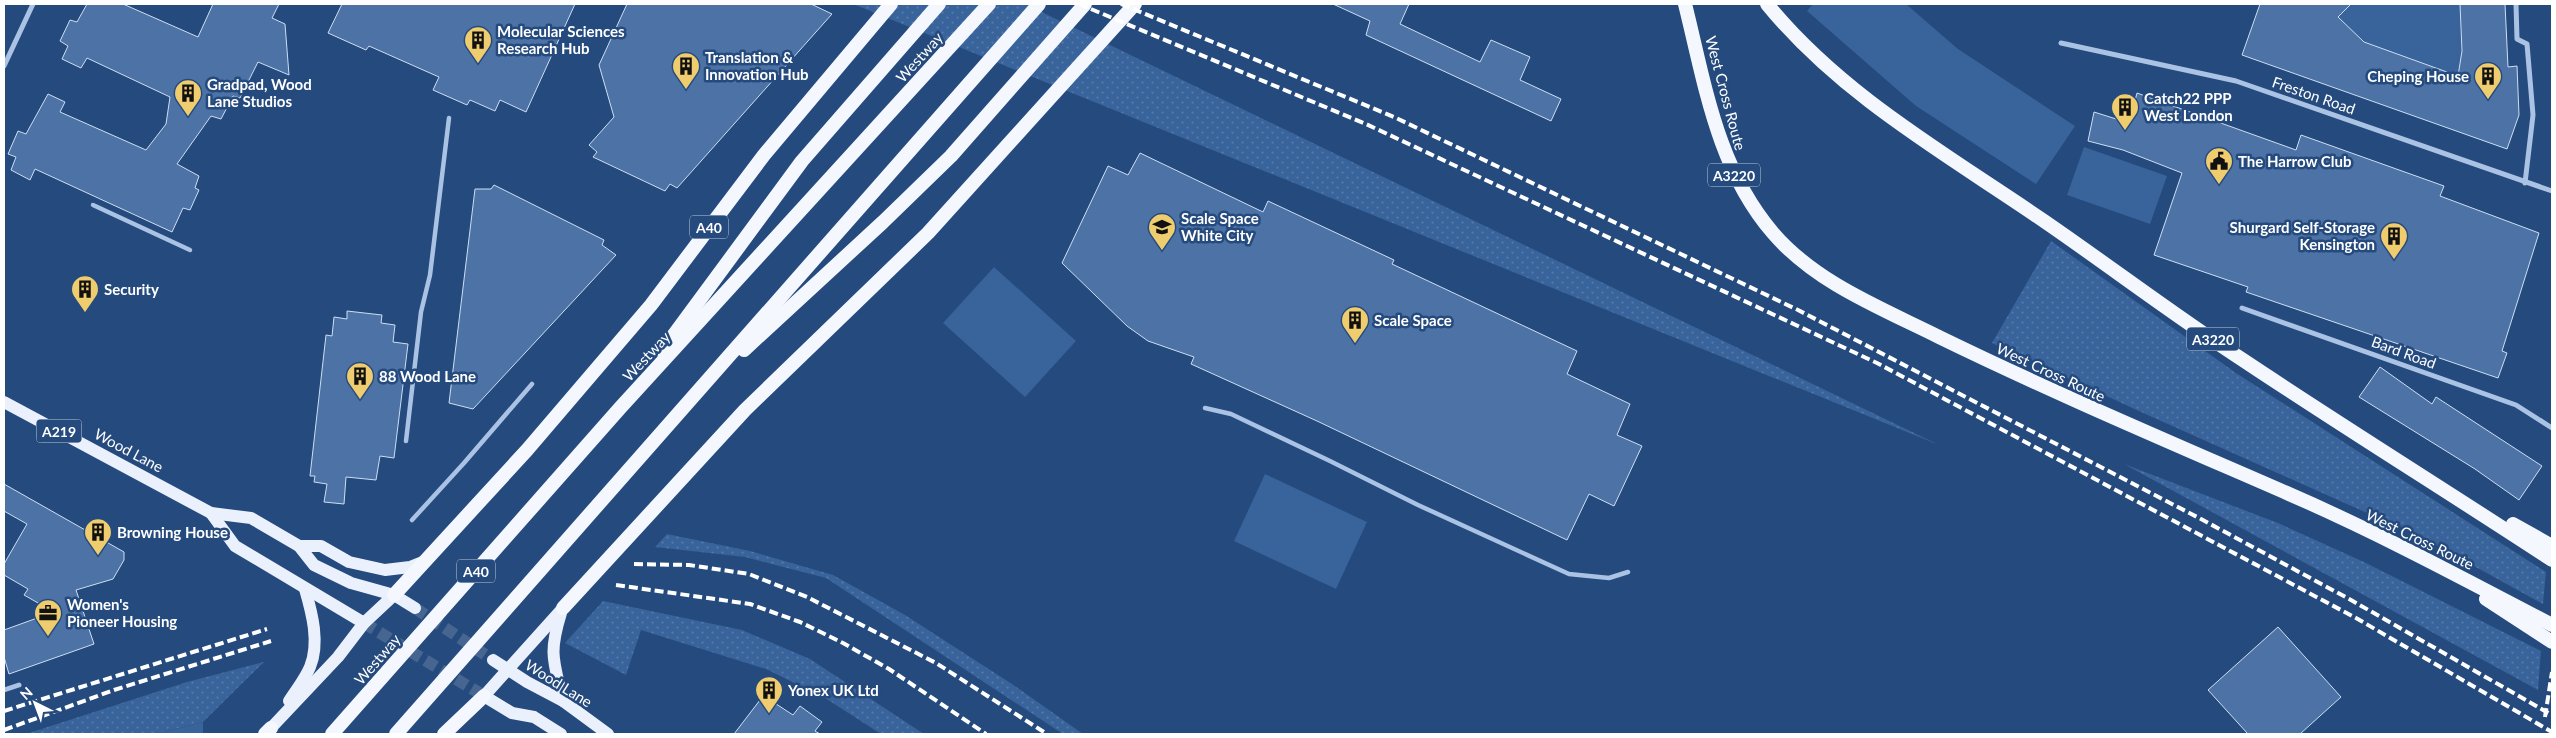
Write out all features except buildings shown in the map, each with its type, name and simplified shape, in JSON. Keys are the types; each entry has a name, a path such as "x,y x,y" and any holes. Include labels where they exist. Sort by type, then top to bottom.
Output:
{"highway":[{"name":"A40","path":"394,595 527,450 651,305 764,155 891,4"},
{"name":"A40","path":"620,408 802,161 939,4"},
{"name":"Westway","path":"332,734 620,408 989,4"},
{"path":"396,734 1039,4"},
{"path":"692,397 883,222 951,156 1085,4"},
{"path":"563,608 745,410 928,232 1135,4"},
{"name":"West Cross Route","path":"1685,4 1715,127 1737,182 1753,209 1774,235 1798,258 1826,279 1858,297 2135,428 2292,495 2414,552 2552,625"},
{"name":"A3220","path":"1767,4 1784,25 1825,65 1879,110 2024,207 2242,360 2552,560"},
{"name":"A3220","path":"2395,457 2552,546"},
{"name":"A3220","path":"2414,552 2552,642"},
{"path":"444,734 484,696"}],"main road":[{"name":"Wood Lane","path":"4,402 211,514 250,518 299,546 314,565 351,583 394,595 415,608"},
{"name":"Wood Lane","path":"211,514 235,546 364,623"},
{"name":"Wood Lane","path":"299,546 321,546 349,562 385,570 410,567 425,561"},
{"path":"268,731 310,667 314,625 305,589"},
{"name":"A40","path":"268,731 338,657 364,623 394,595"},
{"path":"562,734 534,716 512,712 484,696 563,608"},
{"path":"563,608 552,646 552,658 563,701"},
{"name":"Wood Lane","path":"493,660 563,701 608,734"}],"street":[{"path":"4,66 33,4"},
{"path":"2516,4 2517,39 2527,44 2533,115 2524,183"},
{"name":"Freston Road","path":"2061,42 2236,81 2524,183 2552,191"},
{"path":"406,441 421,312 430,275 449,118"},
{"path":"93,205 190,250"},
{"name":"Bard Road","path":"2242,308 2516,405 2552,428"},
{"path":"412,520 532,384"},
{"path":"1205,408 1231,414 1330,461 1418,506 1569,574 1609,578 1628,572"},
{"path":"4,690 19,685"}],"shaded area":[{"path":"853,4 1025,4 1939,445"},
{"path":"1813,4 1906,4 1958,49 2075,126 2036,184 1916,106 1807,11"},
{"path":"2351,4 2460,4 2462,73 2452,74 2327,29"},
{"path":"2084,147 2167,176 2150,224 2067,195"},
{"path":"2051,241 2236,373 2546,572 2543,604 2423,538 1992,343"},
{"path":"994,267 1076,341 1025,397 943,323"},
{"path":"2124,464 2278,523 2364,562 2541,651 2538,690"},
{"path":"1265,474 1367,522 1336,589 1234,541"},
{"path":"667,534 750,551 833,575 905,615 1012,684 1083,734 1063,734 826,578 745,557 655,547"},
{"path":"603,601 742,630 810,659 924,734 881,734 825,698 766,669 641,630 626,675 565,643"},
{"path":"264,662 203,722 156,734 26,734 187,682"},
{"path":"203,722 203,734 156,734"}],"tunnel":[{"path":"415,608 493,660"},
{"path":"364,623 484,696"}],"railway":[{"path":"1079,4 1366,124 1877,363 2356,618 2552,732"},
{"path":"1121,4 1394,117 1798,310 2201,519 2351,600 2552,715"},
{"path":"634,564 689,565 749,574 807,597 936,663 1047,734"},
{"path":"616,585 750,604 800,622 843,643 889,669 986,734"},
{"path":"4,711 267,629"},
{"path":"4,730 114,690 271,641"},
{"path":"2545,717 2552,672"}],"place":[{"name":"Molecular Sciences Research Hub","path":"478,64"},
{"name":"Translation & Innovation Hub","path":"686,90"},
{"name":"Cheping House","path":"2488,100"},
{"name":"Gradpad, Wood Lane Studios","path":"188,117"},
{"name":"Catch22 PPP West London","path":"2125,131"},
{"name":"The Harrow Club","path":"2219,185"},
{"name":"Scale Space White City","path":"1162,251"},
{"name":"Shurgard Self-Storage Kensington","path":"2394,260"},
{"name":"Security","path":"85,313"},
{"name":"Scale Space","path":"1355,344"},
{"name":"88 Wood Lane","path":"360,400"},
{"name":"Browning House","path":"98,556"},
{"name":"Women's Pioneer Housing","path":"48,637"},
{"name":"Yonex UK Ltd","path":"769,714"}]}
